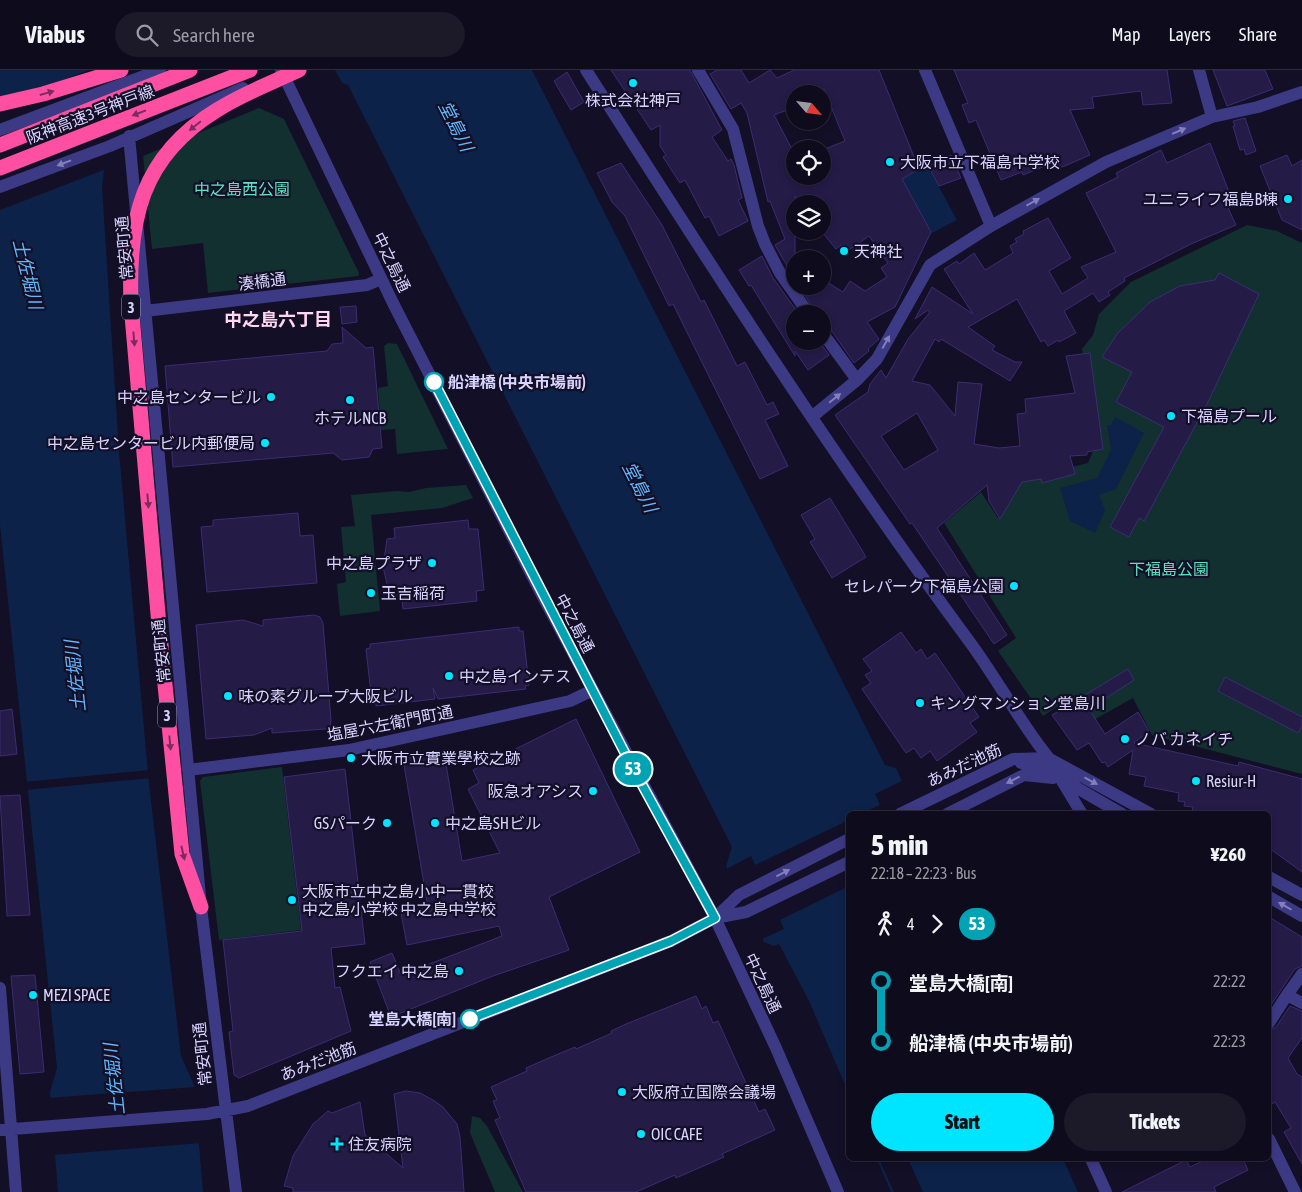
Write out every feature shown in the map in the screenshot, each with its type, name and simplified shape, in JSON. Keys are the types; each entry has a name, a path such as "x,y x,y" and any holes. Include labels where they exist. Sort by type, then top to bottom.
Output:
{"highway":[{"name":"阪神高速3号神戸線","path":"0,145 190,70"},
{"name":"阪神高速3号神戸線","path":"0,168 250,70"},
{"name":"3","path":"201,907 182,854 159,624 131,304 131,251 137,215 149,181 164,157 181,138 204,119 228,104 299,70"},
{"path":"0,104 127,74"}],"street":[{"path":"0,130 103,92 127,74 160,70"},
{"path":"698,70 733,129 758,226 765,244 780,273 803,305"},
{"path":"925,70 991,226"},
{"path":"1200,70 1212,116"},
{"path":"0,187 110,146 129,136 283,71"},
{"name":"中之島通","path":"283,71 381,279 593,690 715,918 779,1056 838,1192"},
{"path":"589,71 668,199 813,416 936,596 988,668 1048,758 1077,788"},
{"path":"813,416 857,380 877,359 930,265 991,226 1106,162 1212,116 1258,107 1302,92"},
{"name":"常安町通","path":"129,136 201,907 236,1192"},
{"name":"湊橋通","path":"145,311 367,285 381,279"},
{"path":"831,344 857,380"},
{"name":"塩屋六左衛門町通","path":"188,770 370,746 570,701 593,690"},
{"path":"1048,758 1050,765 1080,811"},
{"path":"1048,758 1146,811"},
{"name":"あみだ池筋","path":"906,811 1009,761 1048,758"},
{"path":"1009,761 1033,765 1117,811"},
{"path":"952,811 1024,774 1060,779"},
{"name":"あみだ池筋","path":"6,1130 202,1114 248,1106 671,941 715,918 739,895 846,842"},
{"name":"あみだ池筋","path":"715,918 747,912 846,863"},
{"path":"1271,878 1302,895"},
{"path":"1271,898 1302,916"},
{"path":"1271,1020 1302,974"},
{"path":"0,988 6,1130 16,1192"},
{"path":"1288,995 1302,1003"},
{"path":"1271,1143 1295,1192"},
{"path":"1092,1161 1106,1192"}],"green space":[{"name":"中之島西公園","path":"259,108 284,119 359,273 358,276 208,293 203,243 152,249 143,156"},
{"name":"下福島公園","path":"1247,225 1277,231 1302,243 1302,774 1152,735 1133,698 1090,722 1070,698 1043,716 998,651 1016,638 944,523 981,492 998,518 1022,479 1088,463 1096,444 1082,349 1093,335 1099,314 1131,282"},
{"path":"388,343 397,344 448,449 397,454 395,429 381,430 378,388 388,386 384,346"},
{"path":"466,485 473,498 442,508 371,515 380,611 340,616 337,584 346,582 341,527 355,526 351,495 397,491 409,492 426,488"},
{"path":"282,767 301,930 219,940 200,781 203,777"},
{"path":"472,1116 480,1118 487,1126 523,1192 495,1192 470,1133"}],"water":[{"name":"土佐堀川","path":"0,70 91,70 104,171 102,187 119,452 149,784 181,1056 194,1085 203,1192 58,1192 50,1092 57,1068 0,525"},
{"name":"堂島川","path":"335,70 532,70 885,765 896,768 916,811 846,811 846,1087 809,1001 779,944 774,946 764,942 726,866 732,847 348,85 342,83"},
{"path":"927,165 957,220 932,233 902,179"},
{"path":"1115,417 1144,433 1116,489 1099,495 1105,510 1095,533 1070,521 1060,488 1097,478 1111,450 1107,425 1111,425"},
{"path":"878,1161 1064,1161 1078,1192 891,1192"}],"pier":[{"path":"89,70 94,70 106,169 0,210 0,104"},
{"path":"150,770 151,778 25,790 24,782"},
{"path":"902,781 916,811 867,811 880,805 875,794"},
{"path":"846,821 846,887 780,920 784,929 760,940 725,870 751,856 755,865"},
{"path":"196,1087 201,1143 52,1155 48,1098"},
{"path":"880,1161 909,1161 923,1192 894,1192"}],"building":[{"path":"611,70 690,70 722,130 712,137 728,161 731,159 734,165 742,198 738,200 748,221 719,236 709,216 705,218 685,180 680,183 663,157 666,155 660,146 660,125 651,130"},
{"path":"717,70 741,70 749,83 770,70 777,78 794,70 879,70 919,169 902,179 931,232 895,307 867,322 879,339 868,349 869,351 854,363 831,330 831,305 811,305 805,295 831,295 831,285 843,292 850,281 865,291 887,277 881,268 888,263 869,236 846,252 841,245 836,249 829,240 831,240 831,195 786,195 786,240 795,240 795,250 786,250 786,264 775,245 785,239 770,201 768,202 747,113 741,103 731,109 710,74"},
{"path":"954,70 1167,70 1172,103 1143,105 1141,91 1092,97 1094,108 1070,110 1090,155 1060,168 1057,161 1023,175 1022,172 1001,180 976,120 969,123 962,105 968,103"},
{"path":"1213,70 1265,70 1273,89 1227,106"},
{"path":"567,72 584,102 571,110 554,81"},
{"path":"1245,118 1256,151 1246,155 1244,149 1240,150 1233,126 1235,126 1233,121"},
{"path":"1210,143 1234,205 1228,208 1236,225 1191,244 1124,278 1125,281 1108,292 1110,295 1099,302 1093,293 1064,311 1076,333 1059,342 1058,340 1048,346 1044,340 1041,342 1017,299 968,327 995,346 992,350 1015,362 1022,362 1010,381 941,339 939,342 935,339 912,381 930,385 955,416 958,382 982,384 974,444 999,448 1020,446 1017,414 1026,413 1025,399 1075,393 1066,356 1090,353 1103,449 1087,452 1087,455 1070,456 1075,474 1042,483 1041,479 1022,482 1000,519 989,501 987,485 937,528 1007,635 994,644 912,523 910,524 835,415 868,392 870,384 881,370 886,378 908,339 930,312 928,310 915,319 932,287 973,314 944,269 957,261 959,264 974,253 985,270 1013,253 1010,246 1017,242 1015,239 1024,234 1023,231 1048,218 1071,258 1049,271 1062,294 1088,278 1081,267 1116,252 1086,193 1118,177 1116,173 1161,150 1167,163","holes":["917,413 938,450 904,470 881,436"]},
{"path":"951,155 961,178 939,186 928,166"},
{"name":"ユニライフ福島B棟","path":"1287,155 1292,166 1302,160 1302,230 1282,220 1260,166"},
{"path":"621,163 662,225 701,302 704,300 737,366 745,362 767,405 773,402 779,414 765,420 788,466 760,479 673,304 669,306 625,216 612,202 597,173"},
{"path":"762,256 773,278 792,305 786,305 786,341 751,285 749,286 739,270"},
{"name":"下福島プール","path":"1219,273 1259,294 1207,404 1144,521 1139,518 1129,537 1110,527 1164,427 1116,402 1132,372 1102,357 1117,334 1150,302 1180,286 1215,280"},
{"path":"356,306 357,322 342,324 340,307"},
{"name":"中之島センタービル","path":"342,327 366,348 373,347 382,448 373,449 369,457 342,460 333,453 173,467 165,366 327,351 332,344 343,343"},
{"path":"791,350 825,350 829,355 808,370 795,351 795,356"},
{"path":"830,498 866,557 832,578 810,542 815,539 801,515"},
{"path":"298,513 300,536 313,535 317,583 207,592 201,527 213,526 213,520"},
{"name":"中之島プラザ","path":"468,520 469,529 478,529 484,590 476,591 477,601 403,609 402,600 396,600 388,588 383,567 387,539 395,538 394,528"},
{"path":"314,615 320,617 323,623 330,726 325,729 272,733 272,728 254,735 206,739 196,625 243,620 263,626 263,620"},
{"name":"中之島インテス","path":"519,627 519,631 523,631 529,685 525,686 526,689 438,699 433,688 435,699 376,706 376,703 372,703 366,649 370,648 370,644"},
{"name":"キングマンション堂島川","path":"901,632 916,653 921,649 927,659 935,653 979,717 970,723 977,732 937,761 930,751 921,758 914,748 906,753 862,689 871,683 865,675 872,671 863,659"},
{"path":"1128,669 1134,680 1089,709 1105,734 1138,712 1149,731 1134,743 1238,766 1239,762 1302,779 1302,872 1271,849 1271,811 1192,811 1193,807 1184,806 1185,802 1178,801 1179,793 1144,786 1146,777 1129,774 1133,750 1108,767 1105,762 1102,763 1089,743 1077,750 1052,715"},
{"path":"1225,677 1302,717 1302,726 1298,733 1218,691"},
{"path":"12,709 17,754 0,756 0,711"},
{"path":"576,719 640,852 549,897 569,950 493,976 391,1017 370,962 392,953 401,975 502,936 499,926 407,945 400,908 427,902 403,759 444,752 462,861 500,853 468,789 479,783 473,770"},
{"path":"345,769 365,944 331,948 335,988 340,987 351,1031 239,1078 234,1075 229,1032 233,1031 223,940 302,931 284,777"},
{"path":"20,795 30,915 7,916 0,796"},
{"path":"1271,918 1302,937 1302,966 1295,969 1271,1005"},
{"path":"35,975 44,1072 20,1074 11,976"},
{"name":"大阪府立国際会議場","path":"696,996 702,1009 706,1006 713,1023 718,1021 759,1112 765,1109 775,1130 722,1154 724,1157 676,1178 675,1175 636,1192 526,1192 495,1120 500,1118 493,1101 497,1100 491,1087 527,1071 526,1068 575,1047 576,1049 612,1033 611,1031 626,1024"},
{"path":"1290,1006 1302,1011 1302,1038 1288,1058 1297,1074 1302,1077 1302,1164 1284,1132 1291,1128 1275,1102 1271,1105 1271,1030 1276,1027"},
{"name":"住友病院","path":"406,1091 420,1093 433,1100 443,1107 457,1124 460,1137 464,1192 293,1192 293,1188 284,1186 293,1156 313,1124 328,1111 332,1113 360,1102 365,1135 403,1168 394,1094"},
{"path":"1184,1161 1187,1161 1190,1167 1203,1161 1244,1161 1248,1170 1214,1187 1216,1192 1122,1192"}],"bus line":[{"name":"53","path":"434,382 542,595 696,886 715,918 671,941 470,1019"}],"place":[{"name":"株式会社神戸","path":"633,83"},
{"name":"大阪市立下福島中学校","path":"890,162"},
{"name":"ユニライフ福島B棟","path":"1288,199"},
{"name":"天神社","path":"844,251"},
{"name":"船津橋 (中央市場前)","path":"434,382"},
{"name":"中之島センタービル","path":"271,397"},
{"name":"ホテルNCB","path":"350,400"},
{"name":"下福島プール","path":"1171,416"},
{"name":"中之島センタービル内郵便局","path":"265,443"},
{"name":"中之島プラザ","path":"432,563"},
{"name":"セレパーク下福島公園","path":"1014,586"},
{"name":"玉吉稲荷","path":"371,593"},
{"name":"中之島インテス","path":"449,676"},
{"name":"味の素グループ大阪ビル","path":"228,696"},
{"name":"キングマンション堂島川","path":"920,703"},
{"name":"ノバ カネイチ","path":"1125,739"},
{"name":"大阪市立實業學校之跡","path":"351,758"},
{"name":"Resiur-H","path":"1196,781"},
{"name":"阪急オアシス","path":"593,791"},
{"name":"GSパーク","path":"387,823"},
{"name":"中之島SHビル","path":"435,823"},
{"name":"大阪市立中之島小中一貫校 中之島小学校 中之島中学校","path":"292,900"},
{"name":"フクエイ 中之島","path":"459,971"},
{"name":"MEZI SPACE","path":"33,995"},
{"name":"堂島大橋[南]","path":"470,1019"},
{"name":"大阪府立国際会議場","path":"622,1092"},
{"name":"OIC CAFE","path":"641,1134"},
{"name":"住友病院","path":"337,1144"}],"district":[{"name":"中之島六丁目","path":"278,319"}]}
